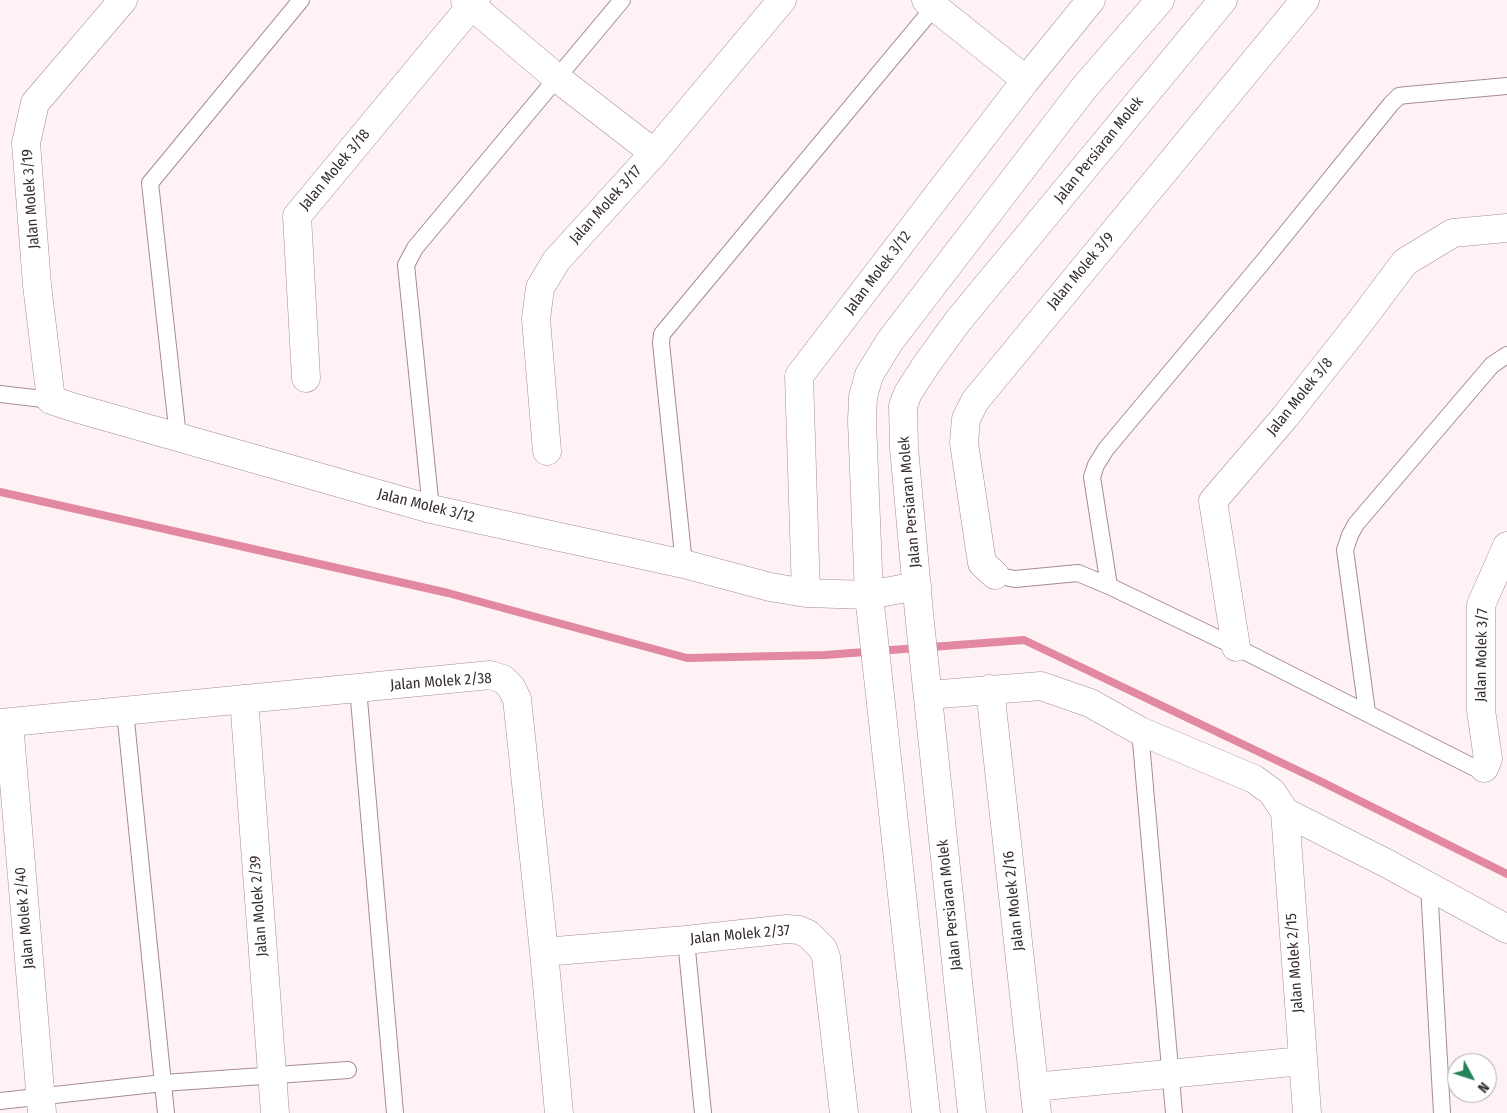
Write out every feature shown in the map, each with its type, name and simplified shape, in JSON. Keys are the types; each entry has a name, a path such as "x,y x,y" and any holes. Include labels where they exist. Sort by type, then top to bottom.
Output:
{"street":[{"name":"Jalan Molek 3/19","path":"51,400 37,285 26,143 34,103 123,0"},
{"name":"Jalan Molek 3/17","path":"547,451 536,319 540,288 556,261 654,153 782,0"},
{"name":"Jalan Molek 3/12","path":"806,592 799,376 1026,80 1091,0"},
{"path":"926,1113 869,595 862,421 863,396 869,375 890,341 1072,104 1160,0"},
{"name":"Jalan Persiaran Molek","path":"972,1113 919,613 904,448 904,406 908,393 958,321 1223,0"},
{"name":"Jalan Molek 3/9","path":"995,575 982,563 964,444 966,419 975,401 1305,0"},
{"path":"471,2 558,78 654,153"},
{"name":"Jalan Molek 3/18","path":"306,378 297,216 471,2"},
{"path":"933,2 1026,80"},
{"name":"Jalan Molek 3/8","path":"1236,647 1213,501 1285,417 1405,262 1453,233 1507,228"},
{"name":"Jalan Molek 3/12","path":"51,400 178,438 431,509 684,564 770,587 806,592 869,595 917,586"},
{"name":"Jalan Molek 3/7","path":"1484,768 1488,759 1481,710 1481,606 1507,546"},
{"name":"Jalan Molek 2/38","path":"5,723 490,675 503,679 511,687 517,699 559,1113"},
{"path":"927,688 990,689 1041,686 1090,703 1140,731 1254,779 1272,792 1284,812 1507,928"},
{"name":"Jalan Molek 2/16","path":"990,689 1036,1100"},
{"name":"Jalan Molek 2/39","path":"244,699 275,1113"},
{"name":"Jalan Molek 2/40","path":"5,723 41,1105"},
{"name":"Jalan Molek 2/15","path":"1284,812 1307,1113"},
{"name":"Jalan Molek 2/37","path":"544,952 788,929 808,934 823,949 829,972 844,1113"},
{"path":"1036,1100 1171,1074 1302,1061"}],"lane":[{"path":"178,438 150,183 301,0"},
{"path":"431,509 406,265 415,248 622,0"},
{"path":"684,564 661,343 662,334 933,2"},
{"path":"1109,586 1092,477 1096,465 1106,449 1399,96 1507,86"},
{"path":"1367,712 1345,550 1350,535 1356,524 1492,365 1507,355"},
{"path":"0,394 51,400"},
{"path":"995,575 1015,579 1078,573 1236,647 1475,768 1484,768"},
{"path":"358,688 395,1113"},
{"path":"125,711 166,1113"},
{"path":"1140,731 1174,1113"},
{"path":"1428,886 1442,1113"},
{"path":"686,940 703,1113"},
{"path":"0,1102 41,1105 163,1083 271,1077 348,1070"}],"waterway":[{"path":"0,492 448,593 687,658 825,655 1024,640 1322,782 1507,874"}]}
